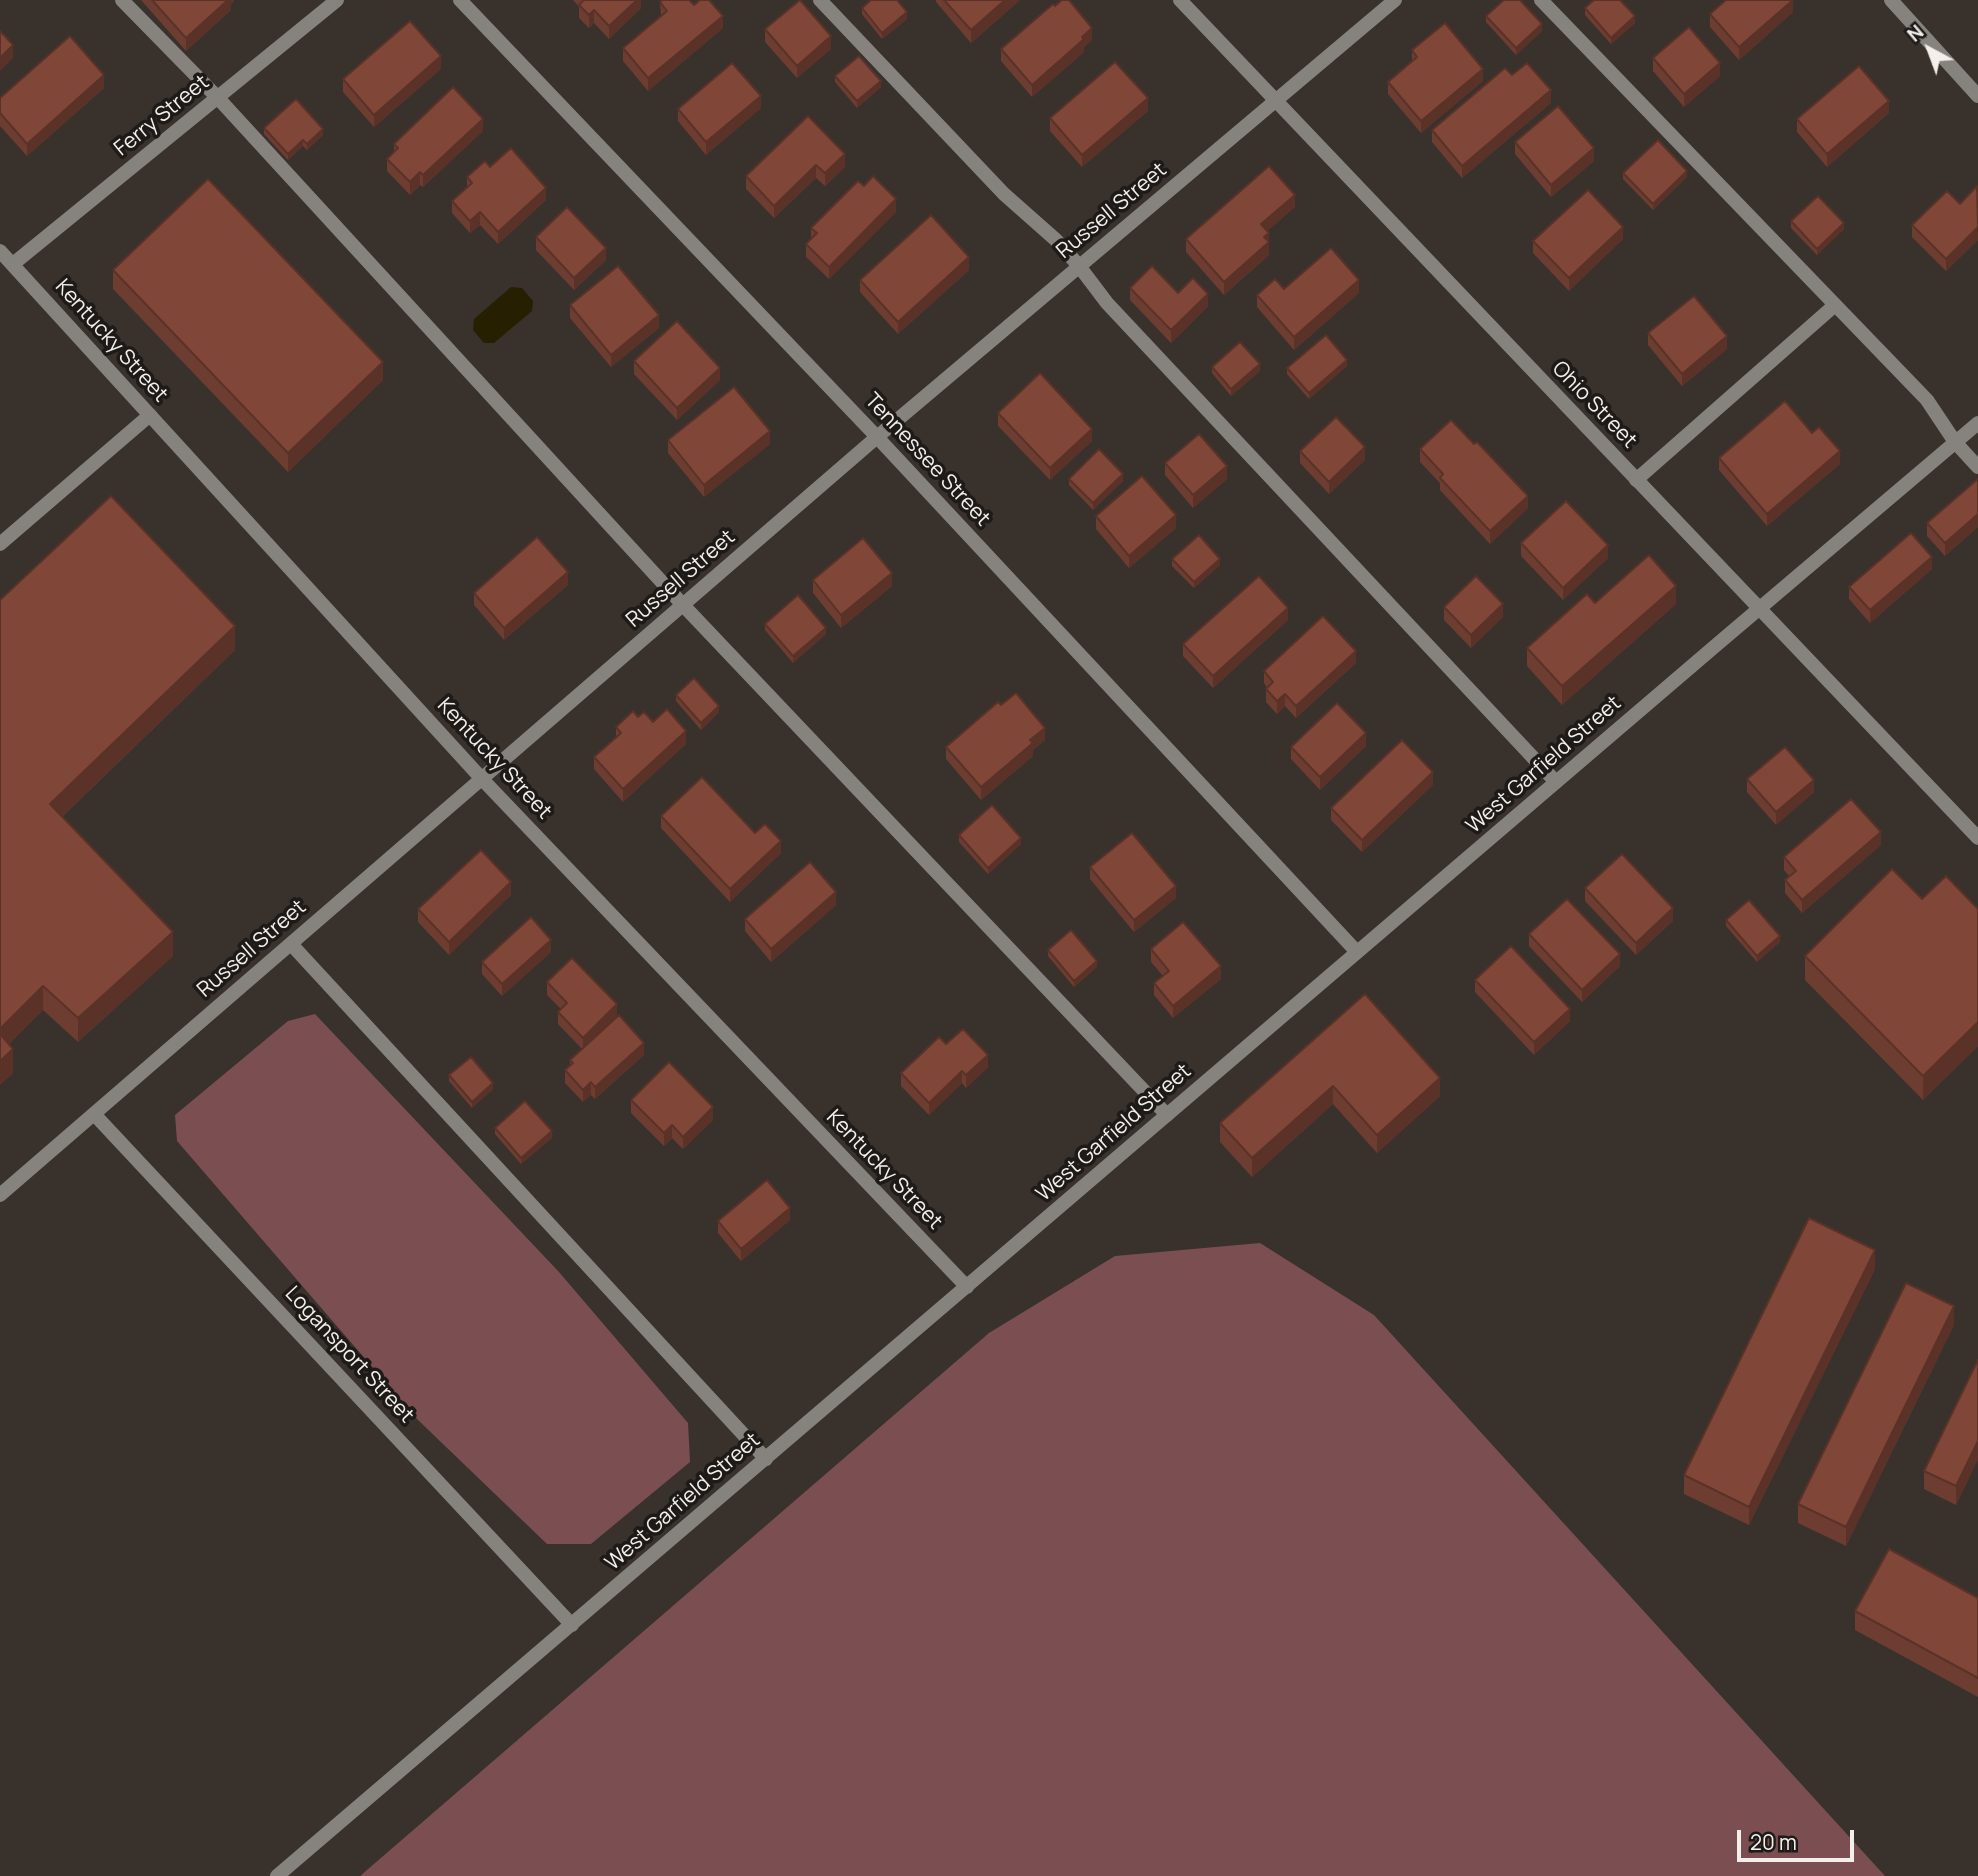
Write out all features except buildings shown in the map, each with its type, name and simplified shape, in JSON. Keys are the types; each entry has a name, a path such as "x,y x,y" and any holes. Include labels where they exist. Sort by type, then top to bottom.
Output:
{"street":[{"path":"122,0 218,98 683,606 1167,1115"},
{"name":"Ferry Street","path":"13,264 337,0"},
{"name":"Tennessee Street","path":"460,0 877,437 1357,953"},
{"path":"820,0 1004,194 1056,240 1107,303 1556,782"},
{"name":"Ohio Street","path":"1180,0 1978,838"},
{"name":"Russell Street","path":"0,1195 877,437 1395,0"},
{"path":"1541,0 1927,400 1955,442 1978,467"},
{"path":"1891,0 1978,96"},
{"name":"Kentucky Street","path":"0,251 482,779 967,1287"},
{"path":"1636,480 1835,305"},
{"path":"0,544 150,415"},
{"name":"West Garfield Street","path":"277,1876 1978,423"},
{"path":"291,944 766,1459"},
{"name":"Logansport Street","path":"94,1114 572,1625"}],"shaded area":[{"path":"511,287 522,288 533,301 532,311 494,343 484,343 473,330 474,319"},
{"path":"315,1014 559,1272 688,1423 690,1462 591,1544 547,1544 418,1420 177,1141 175,1115 288,1021"},
{"path":"1260,1243 1374,1315 1885,1876 360,1876 989,1333 1115,1256"}]}
